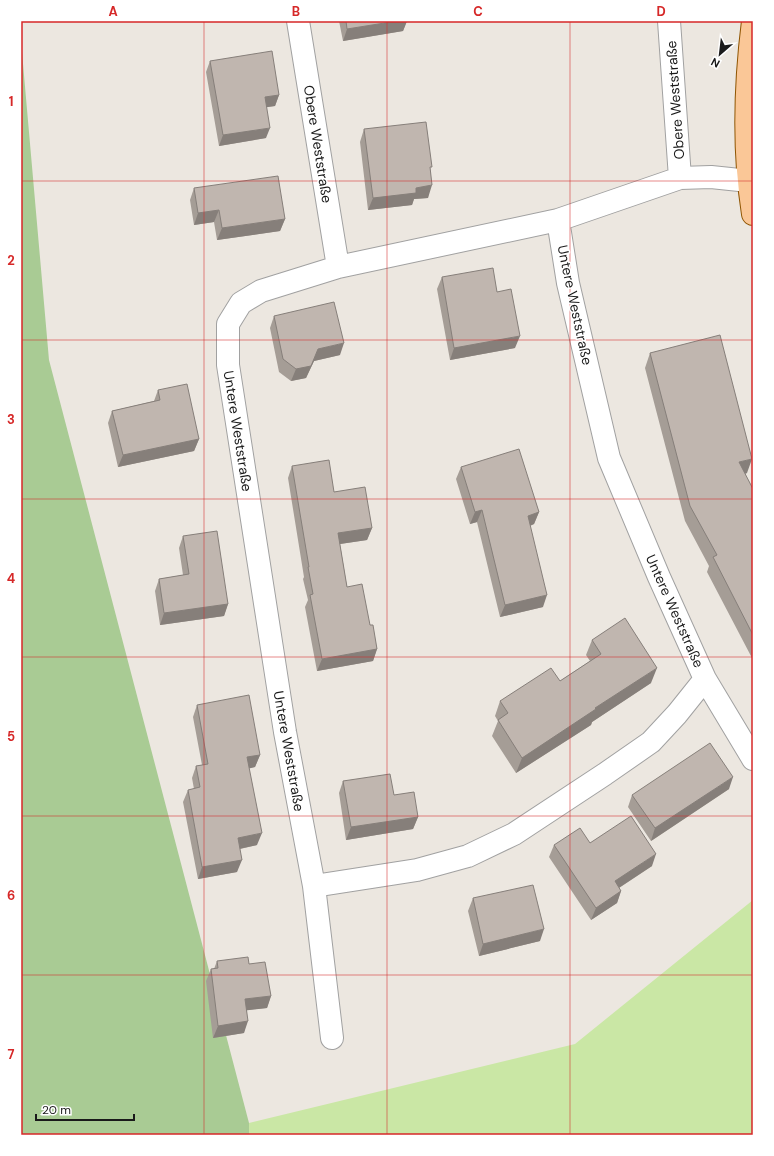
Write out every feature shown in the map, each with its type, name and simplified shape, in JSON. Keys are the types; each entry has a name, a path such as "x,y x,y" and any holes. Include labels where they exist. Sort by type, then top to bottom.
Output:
{"main road":[{"path":"753,21 746,102 749,181 753,214"}],"street":[{"name":"Obere Weststraße","path":"298,21 338,267"},
{"name":"Obere Weststraße","path":"669,21 680,178"},
{"name":"Untere Weststraße","path":"332,1038 314,886 284,724 234,409 228,365 228,324 241,303 261,291 338,267 558,220 680,178 711,177 749,181"},
{"name":"Untere Weststraße","path":"314,886 417,870 468,856 514,834 651,742 677,714 705,678 658,577 609,458 568,283 558,220"},
{"path":"705,678 753,759"}],"green space":[{"path":"21,41 49,360 249,1123 249,1135 21,1135"},
{"path":"753,900 753,1135 249,1135 249,1123 575,1044"}],"building":[{"path":"346,21 397,21 347,29"},
{"path":"272,51 279,95 265,97 270,128 223,135 210,61"},
{"path":"426,122 432,167 430,167 432,185 416,188 416,193 373,198 364,129"},
{"path":"278,176 285,219 222,228 219,210 198,213 194,188"},
{"path":"493,268 497,292 511,289 520,336 454,348 442,277"},
{"path":"334,302 344,343 318,349 311,366 296,369 283,359 274,316"},
{"path":"720,335 752,459 739,462 753,489 753,635 713,557 717,555 690,506 650,353"},
{"path":"187,384 199,439 123,455 112,411 160,400 158,390"},
{"path":"519,449 539,512 528,516 547,595 505,605 482,510 475,512 461,467"},
{"path":"329,460 334,492 365,487 372,528 338,533 347,587 362,584 370,625 373,625 377,649 322,659 310,595 313,594 292,466"},
{"path":"217,531 228,604 164,613 159,579 189,574 183,536"},
{"path":"625,618 657,668 522,758 498,720 508,713 500,701 551,668 560,681 601,654 592,640"},
{"path":"249,695 260,755 247,757 262,833 238,838 242,860 202,867 188,790 200,787 196,766 208,764 197,705"},
{"path":"710,743 733,777 655,828 632,795"},
{"path":"390,774 394,795 414,792 418,817 351,827 343,781"},
{"path":"631,816 656,854 615,881 621,891 596,908 554,845 580,828 590,843"},
{"path":"533,885 544,929 483,944 473,898"},
{"path":"248,957 249,964 265,962 271,996 245,999 248,1021 218,1026 211,969 218,968 217,961"}]}
